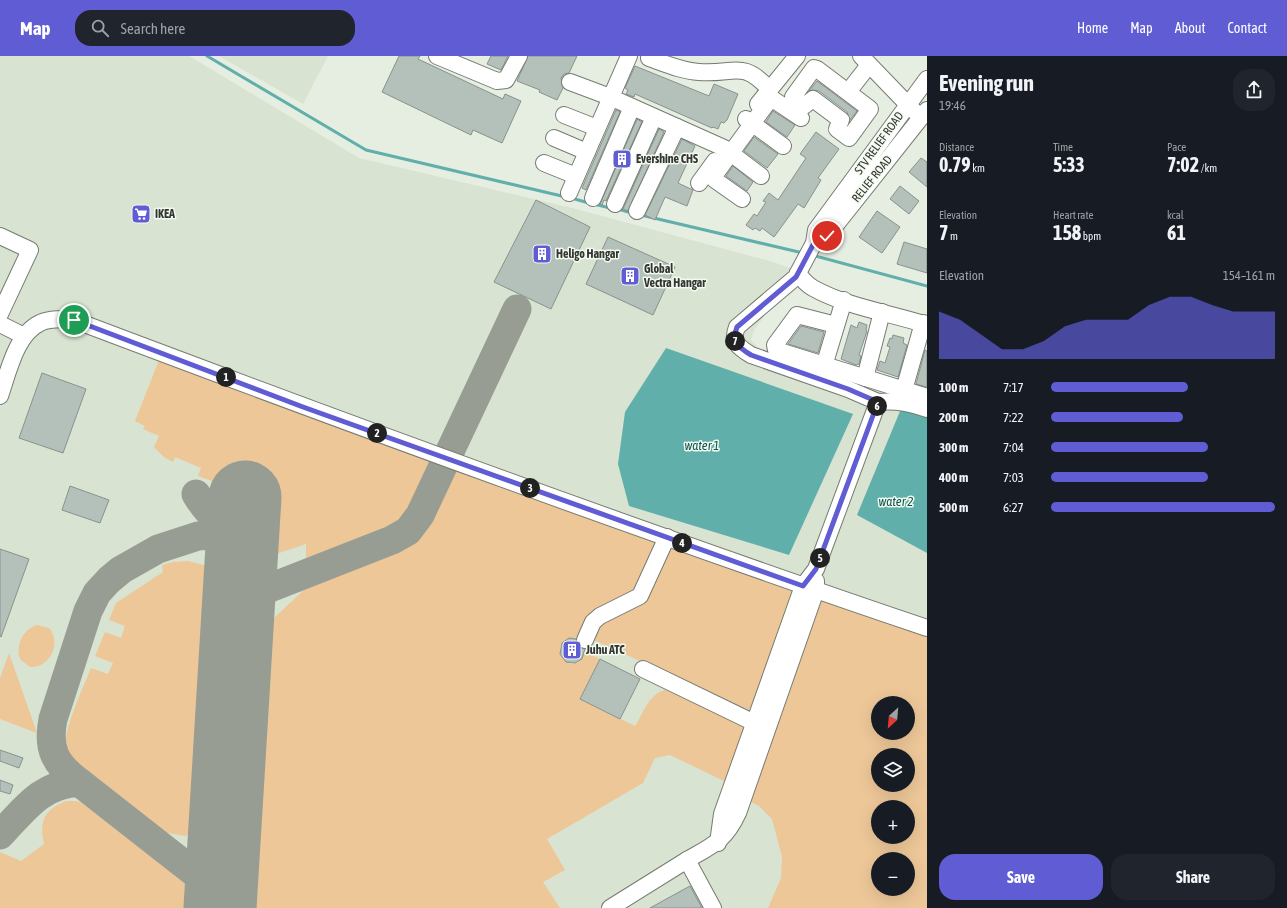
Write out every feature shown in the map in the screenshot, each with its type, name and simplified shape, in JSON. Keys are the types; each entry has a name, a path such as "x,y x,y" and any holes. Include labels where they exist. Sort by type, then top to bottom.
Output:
{"street":[{"path":"437,56 498,81 506,80 519,56"},
{"path":"569,193 629,56"},
{"path":"649,58 668,61 702,72 749,71 758,77 769,89"},
{"path":"699,183 728,150 750,121 769,89 791,58"},
{"path":"848,92 865,60 907,105 925,118"},
{"path":"815,68 848,92 870,111 849,138 837,129 841,120 819,103 812,98 804,106 793,97 815,68"},
{"path":"907,105 927,79"},
{"path":"570,82 610,97 728,150 761,176"},
{"path":"750,121 772,98 801,118"},
{"name":"STV RELIEF ROAD","path":"878,402 848,389 751,355 738,347 734,335 737,327 796,277 813,244 816,230 852,193 907,105"},
{"path":"593,198 632,107"},
{"path":"564,115 597,128"},
{"path":"616,204 654,117"},
{"name":"RELIEF ROAD","path":"852,193 925,118"},
{"path":"750,121 783,146"},
{"path":"637,211 677,127"},
{"path":"554,138 586,152"},
{"path":"728,150 714,179 742,200"},
{"path":"544,163 576,176"},
{"path":"0,236 30,250 0,314"},
{"path":"799,270 804,282 812,288 844,300 925,324 904,390"},
{"path":"824,366 844,300"},
{"path":"865,378 882,312"},
{"path":"836,325 797,315 775,345 778,351 927,397"},
{"path":"0,396 15,352 24,336 40,323 56,319 74,320 296,404 810,588 927,628"},
{"path":"0,324 24,336"},
{"path":"610,908 687,860 718,843 731,828 738,813 762,727 816,569 878,402 891,400 906,402 927,409"},
{"path":"585,640 593,622 600,616 640,596 667,537"},
{"path":"643,669 762,727"},
{"path":"718,843 723,793 762,727"},
{"path":"687,860 712,908"}],"shaded area":[{"path":"0,56 189,56 359,158 572,208 773,262 798,271 754,330 751,340 757,347 927,401 927,908 0,908"},
{"path":"219,56 328,56 303,104"},
{"path":"159,360 441,461 410,521 391,536 306,567 306,544 267,557 271,489 226,486 198,476 201,468 175,457 173,462 164,457 154,447 159,436 143,429 145,426 135,421"},
{"path":"456,466 661,540 637,591 578,640 573,638 565,640 562,643 560,654 564,660 571,664 579,662 585,652 600,659 580,699 635,726 652,698 663,691 670,689 749,725 728,783 670,755 655,758 643,783 547,839 565,870 543,882 560,908 254,908 264,649 268,628 274,618 308,586 408,547 421,538 426,531"},
{"path":"669,542 798,590 753,712 589,638 595,627 643,597"},
{"path":"188,561 211,567 217,576 204,721 196,727 194,744 203,754 200,822 197,831 185,836 162,832 72,761 66,754 65,745 69,723 91,668 108,674 113,663 95,656 105,632 121,638 125,626 109,620 116,603 163,572 162,565 173,562"},
{"path":"820,598 927,635 927,908 768,908 781,878 782,857 772,819 759,806 749,801"},
{"path":"37,625 49,628 53,634 54,647 52,654 48,659 37,666 30,667 20,659 19,644 24,634 32,627"},
{"path":"9,653 37,733 0,719 0,678"},
{"path":"66,801 76,801 87,804 186,885 195,908 0,908 0,852 21,861 44,844 42,829 45,817 53,808"}],"water":[{"name":"water 1","path":"666,348 853,414 789,555 629,506 618,464 625,412"},
{"name":"water 2","path":"903,404 927,413 927,553 857,515"}],"building":[{"path":"399,56 420,56 418,59 503,99 505,94 521,101 502,143 473,130 471,135 382,92"},
{"path":"491,56 508,56 501,70 487,64"},
{"path":"528,56 577,56 569,73 564,74 561,78 563,88 557,100 539,92 540,90 517,81"},
{"path":"635,66 709,96 714,84 738,94 727,120 724,123 721,122 718,129 712,128 635,94 634,97 626,94 628,90 625,88"},
{"path":"817,81 857,111 850,120 847,112 819,91 809,91"},
{"path":"616,110 620,112 586,190 582,188"},
{"path":"773,111 795,125 787,137 766,122"},
{"path":"637,119 642,122 606,201 604,200 602,205 600,204"},
{"path":"659,129 664,132 628,211 623,209"},
{"path":"816,132 839,149 818,178 821,180 804,208 798,204 774,237 762,228 760,231 755,228 753,230 746,225 754,214 757,216 766,202 763,201 769,193 778,200 806,158 800,154"},
{"path":"754,137 778,154 767,168 744,151"},
{"path":"682,139 695,146 678,183 693,190 687,206 665,197 655,220 645,215"},
{"path":"921,158 927,162 927,187 909,172"},
{"path":"733,166 753,182 747,191 726,176"},
{"path":"900,186 919,201 909,214 890,199"},
{"name":"Heligo Hangar","path":"536,200 590,227 551,309 494,282"},
{"path":"877,211 900,227 882,253 859,237"},
{"name":"Global Vectra Hangar","path":"608,237 675,267 653,315 586,284"},
{"path":"904,242 927,249 927,273 897,264"},
{"path":"859,322 867,325 867,331 859,355 861,356 859,364 856,365 841,359 851,325 857,328"},
{"path":"801,326 824,332 818,353 788,344"},
{"path":"893,335 904,338 903,343 907,345 898,377 877,370 880,361 885,363 890,347 887,346"},
{"path":"925,350 927,351 927,387 916,384"},
{"path":"42,373 86,389 63,453 19,438"},
{"path":"70,486 109,500 100,523 62,510"},
{"path":"0,549 29,559 1,637 0,636"},
{"name":"Juhu ATC","path":"569,638 576,639 578,646 585,649 582,659 575,663 566,662 560,654 562,643"},
{"path":"600,659 640,679 620,719 580,699"},
{"path":"0,750 23,758 19,768 0,761"},
{"path":"0,780 13,785 10,794 0,791"},
{"path":"690,886 702,908 650,908"}],"waterway":[{"path":"207,56 366,150 566,197"},
{"path":"571,198 589,203"},
{"path":"594,204 610,208"},
{"path":"618,209 632,213"},
{"path":"641,215 803,253"},
{"path":"812,255 927,286"}],"taxiway":[{"path":"239,600 392,540 408,531 420,515 517,309"},
{"path":"196,494 201,502 216,518 243,533"},
{"path":"79,782 64,769 55,755 52,747 51,730 53,719 88,611 97,593 121,570 158,549 198,536 243,533"},
{"path":"0,835 34,800 43,793 65,784 79,782 209,884 216,895 220,908"},
{"path":"190,868 210,857 224,842"}],"runway":[{"path":"220,908 245,497"}],"place":[{"name":"Evershine CHS","path":"622,159"},
{"name":"IKEA","path":"141,214"},
{"name":"Heligo Hangar","path":"542,254"},
{"name":"Global Vectra Hangar","path":"630,276"},
{"name":"Juhu ATC","path":"572,650"}],"route":[{"path":"74,320 303,407 803,586 816,569 878,402 848,389 751,355 738,347 734,335 737,327 796,277 814,243 827,236"}]}
